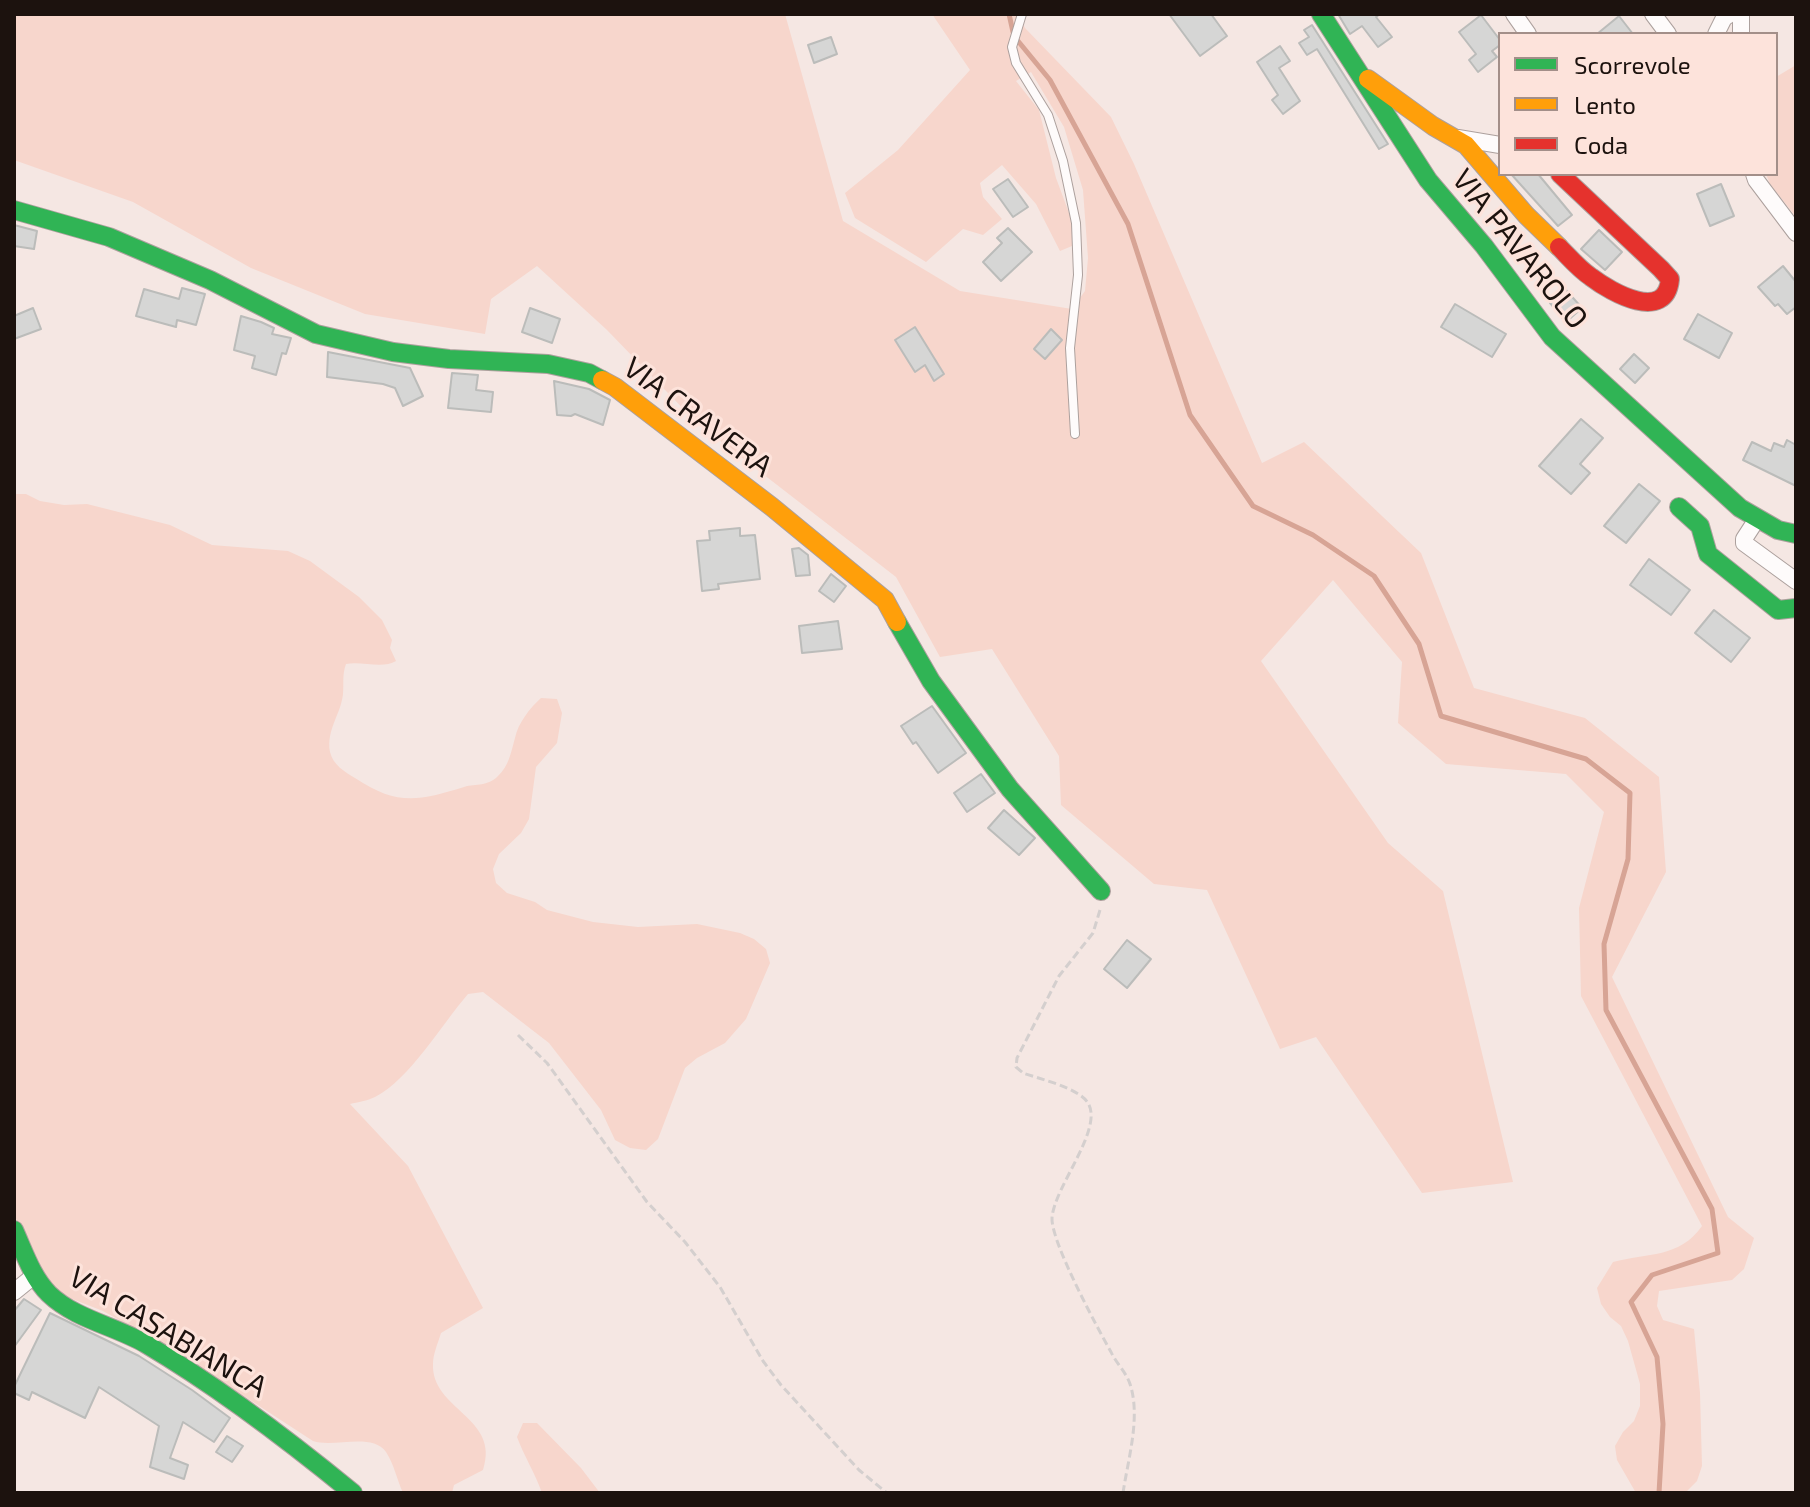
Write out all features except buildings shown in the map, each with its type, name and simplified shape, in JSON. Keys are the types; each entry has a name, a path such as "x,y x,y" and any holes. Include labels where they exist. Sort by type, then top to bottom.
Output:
{"street":[{"name":"VIA PAVAROLO","path":"1321,14 1428,180 1484,246 1552,337 1740,508 1778,530 1796,534"},
{"path":"1514,14 1527,32"},
{"path":"1653,14 1666,32"},
{"path":"1717,32 1724,18 1730,14"},
{"path":"1360,74 1466,145 1526,215 1590,277 1624,297 1655,303 1664,299 1669,291 1670,279 1562,176"},
{"path":"1452,137 1498,145"},
{"path":"1755,176 1796,233"},
{"name":"VIA CRAVERA","path":"14,210 109,237 210,280 316,334 393,352 449,359 548,364 589,373 615,387 772,507 885,600 931,681 1010,789 1101,891"},
{"path":"1679,507 1700,526 1708,554 1778,610 1796,608"},
{"path":"1757,519 1744,543 1796,581"},
{"name":"VIA CASABIANCA","path":"14,1230 35,1275 50,1295 82,1314 143,1342 298,1447 353,1493"},
{"path":"14,1292 35,1275"}],"lane":[{"path":"1022,14 1012,47 1016,63 1048,115 1063,161 1076,223 1078,275 1070,348 1075,434"}],"path":[{"path":"1101,891 1100,911 1093,933 1059,976 1017,1058 1016,1067 1023,1073 1080,1094 1090,1105 1092,1117 1088,1134 1060,1189 1052,1218 1056,1241 1112,1355 1129,1382 1133,1424 1123,1493"},
{"path":"518,1035 547,1063 647,1202 685,1242 720,1287 763,1361 781,1385 859,1470 887,1493"}],"shaded area":[{"path":"14,14 785,14 843,221 960,291 1072,309 1085,291 1088,258 1083,190 1064,127 1031,72 1016,81 1039,110 1056,178 1072,221 1072,246 1060,251 1036,204 1002,165 980,183 983,197 1002,219 983,235 963,229 926,262 855,218 845,193 898,150 970,70 932,14 1018,14 1025,28 1111,117 1262,463 1304,442 1421,553 1474,688 1585,718 1659,777 1666,872 1612,977 1728,1217 1754,1238 1744,1269 1732,1280 1659,1291 1657,1306 1663,1320 1694,1329 1702,1466 1697,1481 1685,1493 1636,1493 1617,1460 1615,1446 1634,1421 1640,1406 1640,1384 1628,1341 1621,1326 1601,1304 1597,1288 1613,1262 1673,1249 1684,1244 1702,1226 1581,996 1579,908 1604,812 1566,774 1446,764 1398,723 1402,662 1333,580 1261,661 1388,843 1443,891 1513,1182 1422,1193 1316,1037 1280,1049 1207,890 1154,884 1061,805 1059,756 992,649 940,657 896,577 697,423 607,330 537,266 491,299 485,334 365,314 251,268 133,202 14,160"},
{"path":"1796,65 1796,217 1767,176 1778,176 1778,76"},
{"path":"14,494 26,494 40,501 64,505 87,504 170,525 212,545 288,551 310,561 359,597 382,620 392,640 390,648 396,661 346,664 342,701 329,744 334,761 343,771 383,793 420,798 490,782 505,768 519,727 529,711 541,698 557,699 562,713 557,743 536,767 529,819 521,833 499,854 493,869 496,883 507,893 535,902 547,910 593,922 638,927 697,924 740,933 766,949 770,963 746,1019 725,1043 685,1068 658,1139 646,1150 630,1148 615,1140 601,1110 549,1043 483,992 468,994 413,1064 388,1089 372,1098 350,1104 408,1166 483,1308 441,1333 434,1356 435,1380 442,1393 475,1425 486,1452 483,1470 454,1485 452,1493 403,1493 389,1457 380,1446 362,1442 313,1441 176,1352 103,1311 62,1295 44,1280 14,1214"},
{"path":"523,1423 537,1423 581,1468 600,1493 542,1493 517,1437"}],"waterway":[{"path":"1009,14 1013,32"},
{"path":"1018,41 1050,80 1128,224 1190,415 1253,506 1313,535 1374,576 1419,644 1441,716 1586,759 1630,793 1628,859 1604,944 1606,1010 1712,1209 1718,1253 1652,1275 1631,1302 1657,1357 1663,1424 1659,1493"}],"traffic: fast":[{"path":"1321,14 1428,180 1484,246 1552,337 1740,508 1778,530 1796,534"},
{"path":"14,210 109,237 210,280 316,334 393,352 449,359 548,364 589,373 602,380"},
{"path":"1679,507 1700,526 1708,554 1778,610 1796,608"},
{"path":"897,622 931,681 1010,789 1101,891"},
{"path":"14,1230 38,1280 59,1303 146,1344 200,1378 278,1433 353,1493"}],"traffic: slow":[{"path":"1368,79 1433,126 1466,145 1526,215 1559,247"},
{"path":"602,380 772,507 885,600 897,622"}],"traffic: jam":[{"path":"1559,247 1587,274 1624,296 1649,302 1659,300 1666,292 1670,279 1562,176"}]}
